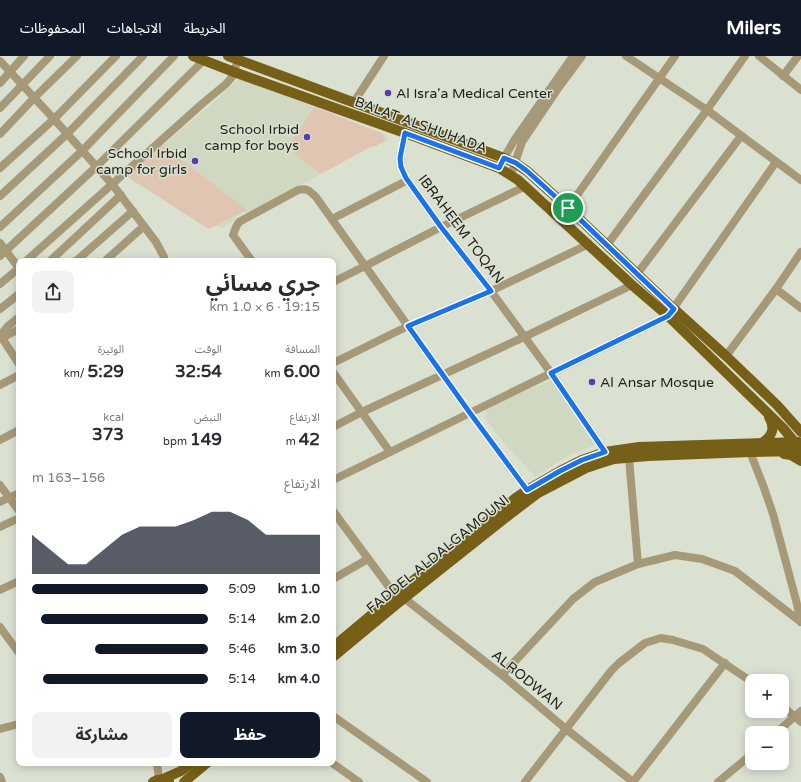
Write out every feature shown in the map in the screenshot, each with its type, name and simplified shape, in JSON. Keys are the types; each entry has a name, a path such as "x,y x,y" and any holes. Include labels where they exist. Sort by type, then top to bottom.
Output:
{"main road":[{"name":"BALAT ALSHUHADA","path":"193,56 499,168 511,175 526,186 632,285 671,313 800,446"},
{"path":"228,56 516,163 568,208 637,274 671,313 726,356 777,404 801,423"},
{"path":"777,404 801,432"},
{"path":"760,444 767,439 773,429 772,422 766,412"},
{"name":"FADDEL ALDALGAMOUNI","path":"336,650 492,517 527,490 582,460 605,452 639,447 760,444 800,446"},
{"name":"FADDEL ALDALGAMOUNI","path":"400,597 538,493 586,468 614,459 648,456 776,452 800,446"},
{"path":"776,452 791,455 801,461"},
{"path":"161,781 182,771 188,766"},
{"path":"184,782 203,766"}],"street":[{"path":"0,82 24,56"},
{"path":"0,108 50,56"},
{"path":"0,134 77,56"},
{"path":"0,168 54,119 116,56"},
{"path":"0,196 67,134 143,56"},
{"path":"0,227 82,151 174,56"},
{"path":"354,102 384,56"},
{"path":"499,168 515,139 573,56"},
{"path":"511,175 522,142 582,56"},
{"path":"626,56 706,110 801,180"},
{"path":"568,208 675,56"},
{"path":"607,245 745,56"},
{"path":"758,56 801,90"},
{"path":"783,76 798,56"},
{"path":"3,254 96,167 204,60"},
{"path":"29,258 226,84 232,77 238,60"},
{"path":"0,61 112,184 156,242 164,258"},
{"name":"IBRAHEEM TOQAN","path":"405,133 400,158 401,167 408,180 441,227 491,291 551,373 605,452"},
{"path":"637,274 741,136"},
{"path":"336,479 671,313 776,162"},
{"path":"332,219 408,180"},
{"path":"336,280 526,186"},
{"path":"250,258 233,235 240,222 298,190 304,188 310,191 332,219 442,375 527,490"},
{"path":"53,258 121,195"},
{"path":"79,258 133,211"},
{"path":"108,258 144,226"},
{"path":"0,243 3,254 16,265"},
{"path":"336,362 408,326 491,291 589,244"},
{"path":"726,356 776,289 801,252"},
{"path":"0,284 16,271"},
{"path":"336,425 632,285"},
{"path":"776,289 801,308"},
{"path":"0,309 16,296"},
{"path":"1,338 8,326 16,319"},
{"path":"1,338 16,330"},
{"path":"1,338 16,360"},
{"path":"336,376 390,452"},
{"path":"0,385 16,377"},
{"path":"0,440 16,432"},
{"path":"750,452 773,514 801,622"},
{"path":"629,458 638,564"},
{"path":"0,485 16,507"},
{"path":"0,502 16,494"},
{"name":"ALRODWAN","path":"336,515 368,559 400,597 502,675 566,729 633,782"},
{"path":"0,527 16,519"},
{"path":"502,675 573,599 595,582 638,564 675,555 702,559 735,571 801,622"},
{"path":"336,577 368,559"},
{"path":"0,590 16,582"},
{"path":"0,628 16,649"},
{"path":"525,782 619,663 645,643 661,638 673,640 703,650 745,677"},
{"path":"633,782 725,664"},
{"path":"785,726 799,716 789,710"},
{"path":"336,718 427,782"},
{"path":"0,729 16,725"},
{"path":"718,782 745,760"},
{"path":"158,766 161,781"},
{"path":"336,766 359,782"},
{"path":"0,777 2,782"}],"shaded area":[{"path":"240,78 381,133 382,135 386,135 388,139 386,142 373,147 372,146 247,214 244,212 236,216 235,220 222,228 218,225 209,229 125,176 198,116"},
{"path":"315,107 381,133 384,135 383,142 373,147 372,146 321,174 294,153 300,146 292,141"},
{"path":"162,145 247,210 209,229 125,175"},
{"path":"551,380 595,445 568,456 535,477 505,444 485,418 487,407"}],"place":[{"name":"Al Isra'a Medical Center","path":"388,93"},
{"name":"School Irbid camp for boys","path":"307,137"},
{"name":"School Irbid camp for girls","path":"195,161"},
{"name":"Al Ansar Mosque","path":"592,382"}],"route":[{"path":"405,133 499,168 504,158 516,163 568,208 674,309 668,316 551,373 605,452 582,460 527,490 408,326 491,291 441,227 406,178 401,167 400,158 405,133"}]}
